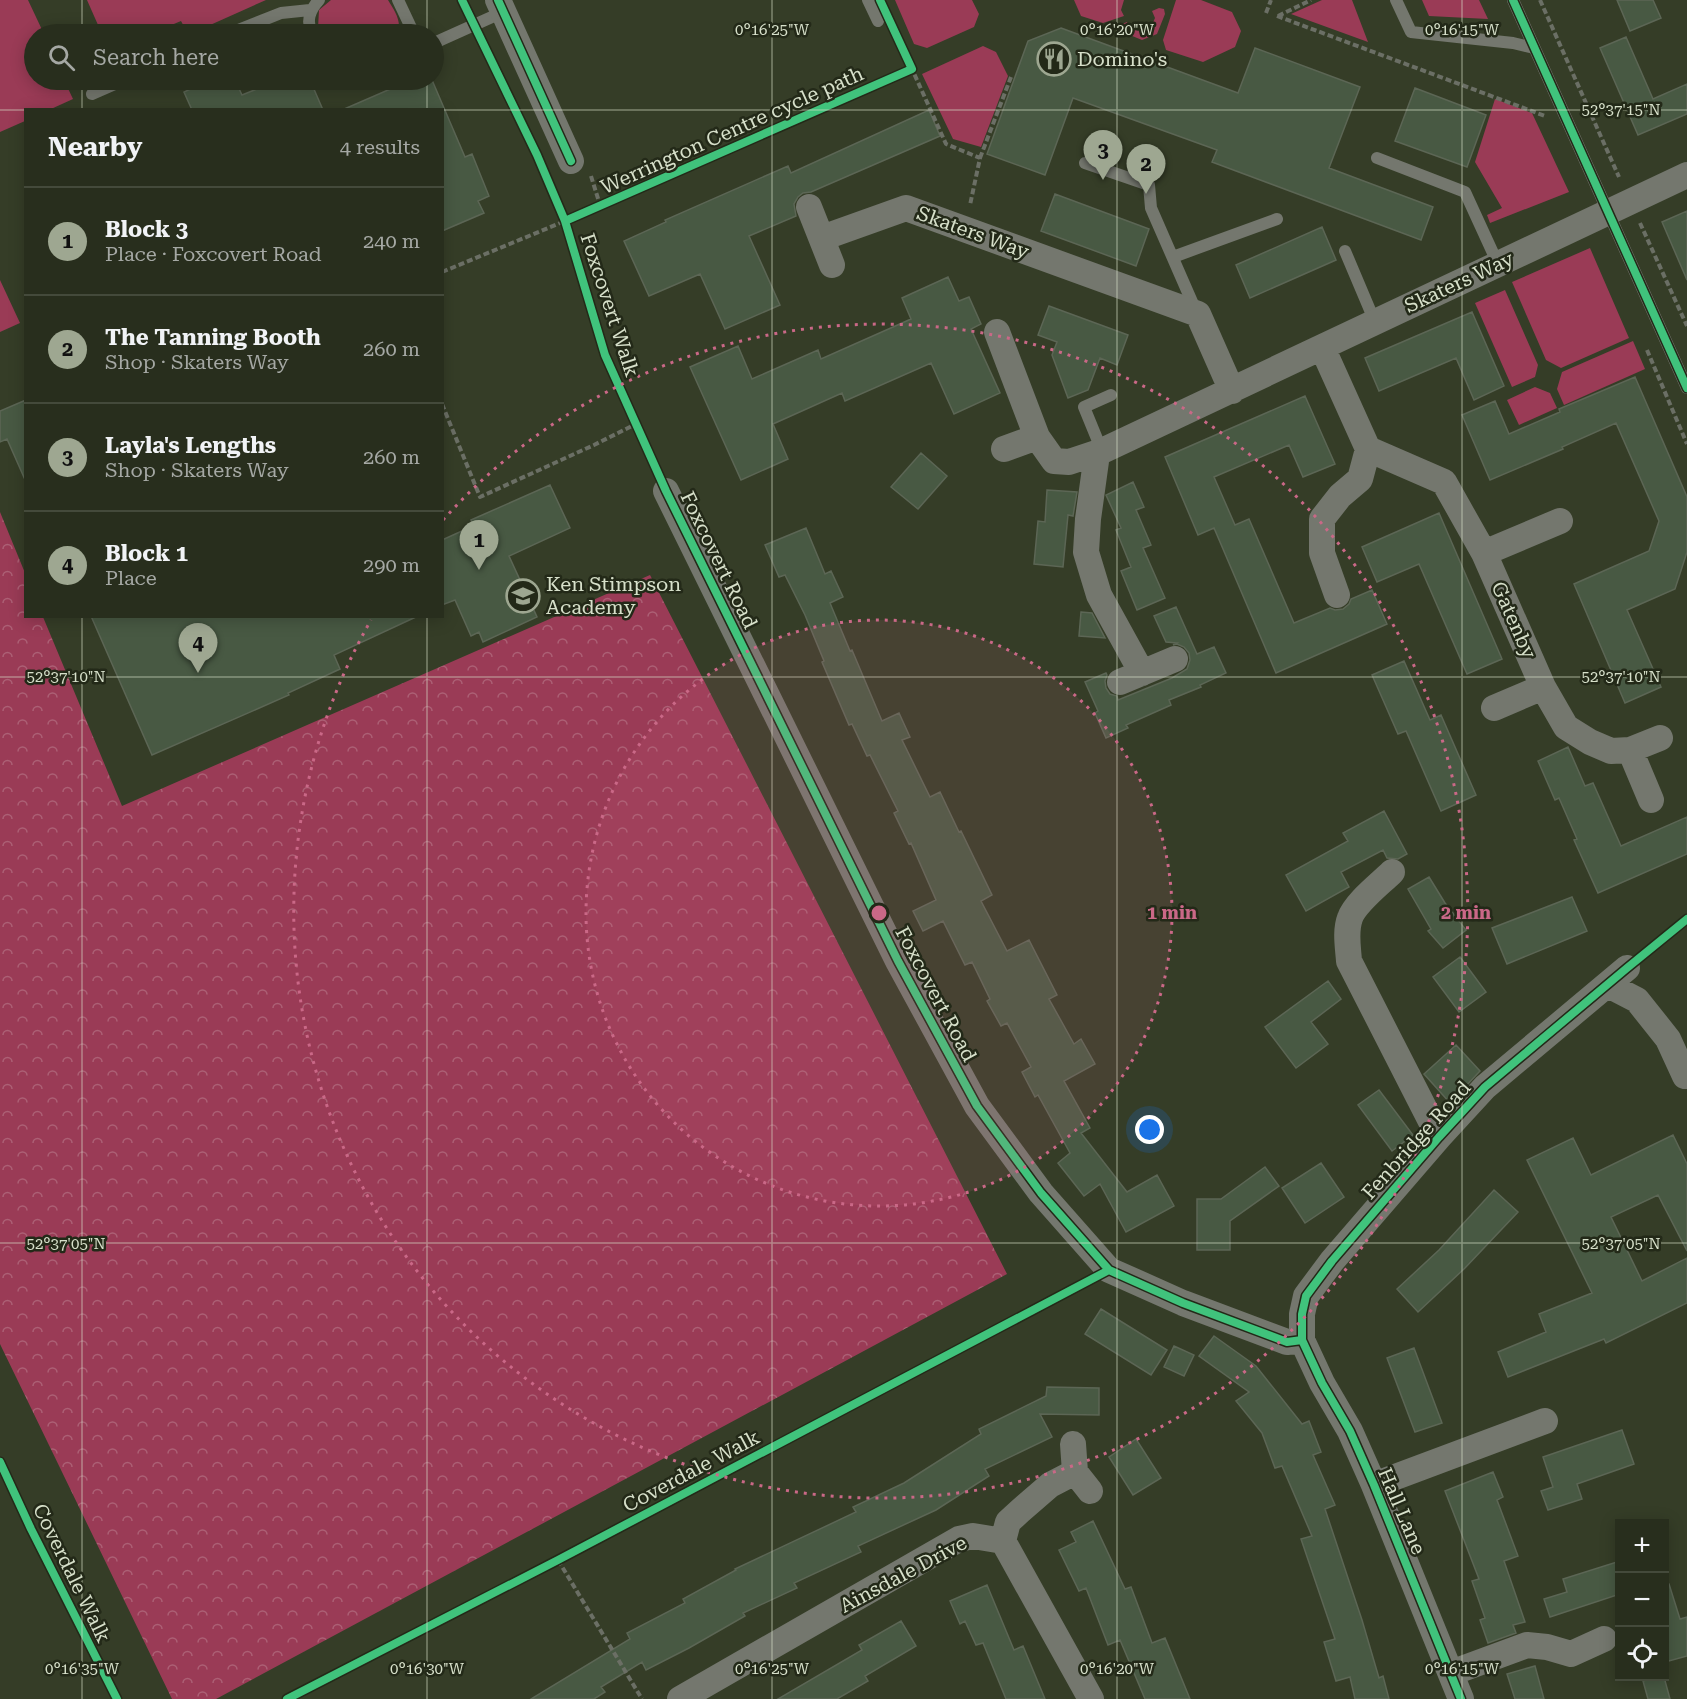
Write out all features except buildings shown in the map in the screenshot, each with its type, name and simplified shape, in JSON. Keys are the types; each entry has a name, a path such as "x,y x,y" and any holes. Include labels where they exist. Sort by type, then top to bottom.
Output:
{"street":[{"path":"501,6 580,168"},
{"name":"Skaters Way","path":"1037,437 1054,461 1069,462 1099,452 1687,175"},
{"path":"809,207 832,265"},
{"name":"Skaters Way","path":"822,238 906,208 1198,314"},
{"path":"1198,314 1232,391"},
{"path":"997,332 1037,437 1004,449"},
{"path":"1322,347 1368,449 1360,479 1341,496 1322,519 1322,554 1338,595"},
{"name":"Gatenby","path":"1368,449 1444,482 1484,553 1543,687 1566,727 1590,742 1611,751 1630,750 1660,738"},
{"path":"1099,452 1088,519 1086,552 1099,595 1131,678 1175,659"},
{"name":"Foxcovert Road","path":"666,491 898,961 977,1106 1041,1193 1109,1270 1183,1303 1287,1342 1302,1340"},
{"path":"1484,553 1560,521"},
{"path":"1494,708 1543,687"},
{"path":"1630,750 1651,800"},
{"name":"Fenbridge Road","path":"1392,872 1357,906 1350,917 1347,935 1349,961 1439,1137"},
{"name":"Fenbridge Road","path":"1302,1340 1302,1314 1306,1296 1332,1262 1439,1137 1485,1087 1627,968"},
{"path":"1608,985 1637,1000 1668,1040 1685,1076"},
{"name":"Hall Lane","path":"1302,1340 1322,1383 1350,1431 1374,1485 1461,1699"},
{"path":"1374,1485 1545,1421"},
{"path":"1073,1444 1082,1481 1050,1485 1008,1522 1003,1541 1091,1699"},
{"name":"Ainsdale Drive","path":"680,1699 959,1539 973,1536 1003,1541"},
{"path":"1451,1673 1527,1646 1547,1647 1571,1654 1604,1639"}],"lane":[{"path":"308,24 310,10 319,0"},
{"path":"398,0 409,24"},
{"path":"868,0 878,21"},
{"path":"1396,0 1410,32 1513,43 1534,48"},
{"path":"1513,0 1687,388"},
{"path":"444,37 501,6"},
{"path":"253,24 281,13 310,10"},
{"path":"92,94 101,90"},
{"path":"1377,158 1465,192 1498,264"},
{"path":"1085,163 1149,185 1151,208 1198,314"},
{"path":"1173,257 1277,219"},
{"path":"1345,251 1374,322"},
{"path":"1099,452 1084,407 1110,395"}],"path":[{"path":"1266,13 1271,0"},
{"path":"1311,0 1277,16 1545,116"},
{"path":"1540,0 1619,177"},
{"path":"907,59 946,144 980,159"},
{"path":"901,74 913,68"},
{"path":"964,229 980,159 1011,77"},
{"path":"580,168 600,205"},
{"path":"444,271 574,217"},
{"path":"1638,219 1687,326"},
{"path":"444,409 480,497 636,424"},
{"path":"632,414 641,434"},
{"path":"548,1565 569,1554"},
{"path":"558,1560 642,1699"}],"green space":[{"path":"0,0 28,0 39,24 24,24 24,90 69,90 73,99 53,108 24,108 24,121 0,132"},
{"path":"87,0 266,0 212,24 183,24 181,21 174,24 98,24"},
{"path":"331,0 388,0 399,24 318,24 319,10"},
{"path":"895,0 972,0 979,14 974,27 927,48 914,44"},
{"path":"1074,0 1124,0 1121,10 1124,16 1103,23 1081,16"},
{"path":"1176,0 1201,0 1232,12 1241,31 1235,47 1203,62 1166,50 1163,40"},
{"path":"1322,0 1352,0 1368,42 1291,14"},
{"path":"1422,0 1479,0 1488,19 1429,16"},
{"path":"1159,8 1164,9 1165,14 1157,34 1142,40 1120,31 1122,24 1127,22 1129,27 1138,31 1151,27 1155,18 1152,11"},
{"path":"983,46 996,52 1008,76 981,147 953,139 922,74"},
{"path":"1495,99 1532,113 1569,192 1490,223 1487,215 1502,208 1475,162"},
{"path":"1590,248 1629,338 1561,368 1546,360 1512,282"},
{"path":"0,280 20,323 0,332"},
{"path":"1505,290 1538,365 1535,377 1512,387 1475,303"},
{"path":"1633,341 1645,369 1564,405 1557,389 1562,372"},
{"path":"1535,387 1550,393 1557,408 1519,425 1507,400"},
{"path":"0,512 24,571 24,618 43,618 122,806 650,575 1007,1274 216,1699 172,1699 0,1344"}],"cycle path":[{"name":"Foxcovert Walk","path":"462,0 537,155 565,221 605,355 666,491 898,961 977,1106 1041,1193 1109,1270 1183,1303 1287,1342 1302,1340"},
{"path":"498,0 571,161"},
{"name":"Werrington Centre cycle path","path":"565,221 912,69 880,0"},
{"path":"1513,0 1687,388"},
{"path":"1461,1699 1374,1485 1350,1431 1322,1383 1302,1340 1302,1314 1306,1296 1332,1261 1485,1087 1687,919"},
{"name":"Coverdale Walk","path":"287,1699 558,1560 1109,1270"},
{"name":"Coverdale Walk","path":"0,1462 31,1529 117,1699"}],"place":[{"name":"Domino's","path":"1054,59"},
{"name":"Layla's Lengths","path":"1103,180"},
{"name":"The Tanning Booth","path":"1146,194"},
{"name":"Block 3","path":"479,570"},
{"name":"Ken Stimpson Academy","path":"523,596"},
{"name":"Block 1","path":"198,673"}]}
